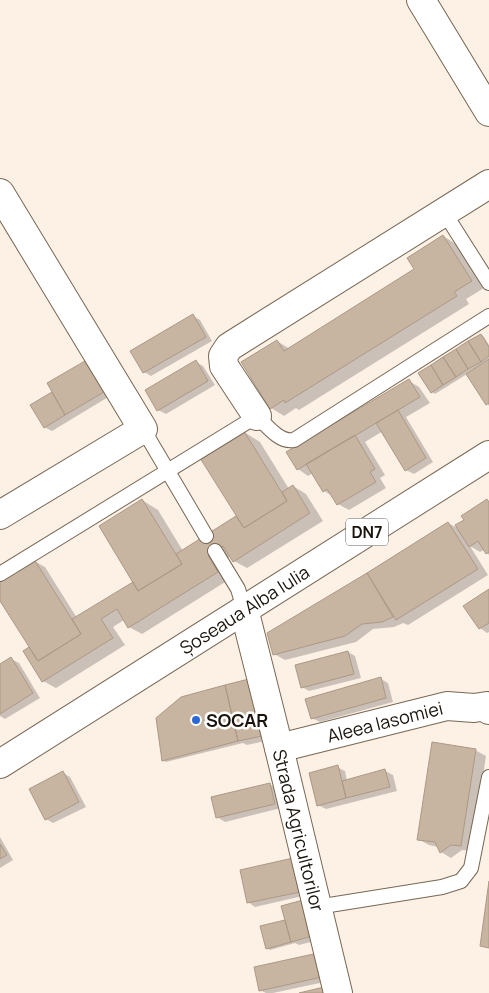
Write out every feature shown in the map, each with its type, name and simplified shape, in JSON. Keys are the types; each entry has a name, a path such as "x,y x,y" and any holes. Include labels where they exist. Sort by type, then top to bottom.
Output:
{"street":[{"path":"421,0 489,112"},
{"path":"257,416 224,366 223,356 230,348 489,184"},
{"path":"0,193 143,429 0,515"},
{"name":"Șoseaua Alba Iulia","path":"0,764 489,455"},
{"name":"Strada Agricultorilor","path":"244,609 280,748 316,907 338,993"},
{"name":"Aleea Iasomiei","path":"280,748 447,706 474,708 487,706 489,710"}],"lane":[{"path":"444,212 489,283"},
{"path":"0,574 257,416 282,439 294,440 489,316"},
{"path":"143,429 206,536"},
{"path":"215,550 238,589 244,609"},
{"path":"316,907 442,887 461,881 471,868 489,777"}],"building":[{"path":"443,235 472,281 454,292 457,296 285,403 284,400 270,409 241,362 277,340 284,351 414,269 407,258"},
{"path":"193,314 206,337 143,373 130,351"},
{"path":"481,334 489,347 489,356 481,362 468,341"},
{"path":"468,341 481,362 468,369 456,349"},
{"path":"456,349 468,369 456,377 443,357"},
{"path":"443,357 456,377 443,385 431,365"},
{"path":"489,359 489,403 486,405 466,374"},
{"path":"196,360 208,381 157,411 145,390"},
{"path":"85,361 104,392 65,415 47,383"},
{"path":"431,365 443,385 431,393 418,373"},
{"path":"409,379 420,397 297,470 286,452"},
{"path":"52,392 65,415 44,428 30,405"},
{"path":"398,410 426,458 405,471 376,423"},
{"path":"244,431 287,501 244,528 200,458"},
{"path":"355,435 375,469 370,472 376,482 337,505 327,489 323,492 306,464"},
{"path":"293,485 310,513 233,562 223,546 208,555 218,572 128,628 117,609 101,619 113,638 42,682 23,651 29,647 38,661 81,634 72,619 133,582 138,591 182,564 176,554 236,516 244,528 287,501 282,492"},
{"path":"142,499 182,564 138,591 99,526"},
{"path":"487,499 489,502 489,552 486,554 478,541 469,547 455,525 464,520 461,516"},
{"path":"448,522 478,569 396,620 367,573"},
{"path":"34,559 81,634 38,661 0,601 0,580"},
{"path":"367,573 393,617 382,622 362,624 345,636 273,655 267,633"},
{"path":"489,589 489,623 479,629 463,606"},
{"path":"348,651 354,674 301,688 295,665"},
{"path":"11,657 33,693 0,714 0,664"},
{"path":"381,677 386,698 311,719 305,699"},
{"path":"249,679 262,736 238,741 225,685"},
{"path":"225,685 238,741 162,761 156,718 181,697"},
{"path":"432,742 476,749 461,846 451,845 440,853 435,842 417,840"},
{"path":"338,765 346,798 317,806 309,773"},
{"path":"385,769 390,787 346,798 342,781"},
{"path":"63,771 79,802 45,820 29,789"},
{"path":"270,783 275,804 216,818 211,797"},
{"path":"0,844 7,855 0,859"},
{"path":"293,858 300,892 247,903 240,870"},
{"path":"489,881 489,948 480,946"},
{"path":"303,900 312,936 291,942 281,906"},
{"path":"285,920 291,942 266,949 260,926"},
{"path":"318,953 322,977 259,991 254,967"},
{"path":"324,987 326,993 299,993"}],"place":[{"name":"SOCAR","path":"196,720"}]}
